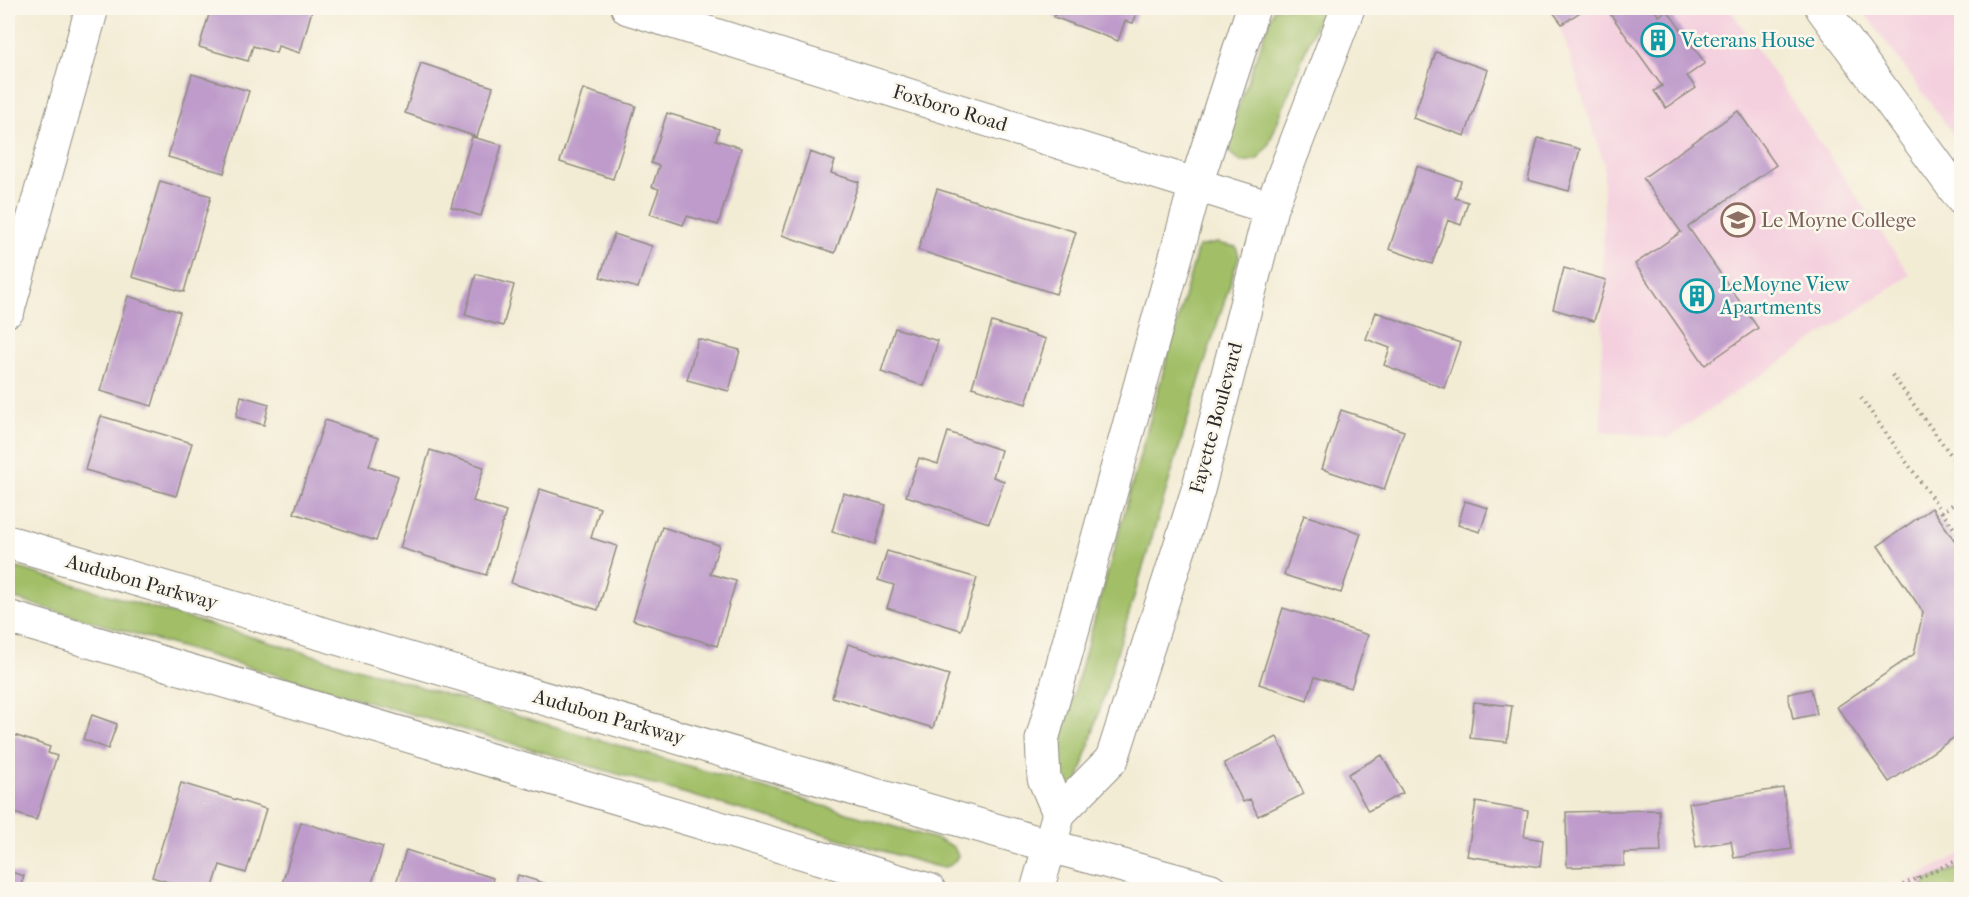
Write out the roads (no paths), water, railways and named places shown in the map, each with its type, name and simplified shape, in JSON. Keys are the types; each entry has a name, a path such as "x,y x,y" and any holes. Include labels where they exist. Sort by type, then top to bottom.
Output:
{"street":[{"path":"8,310 92,8"},
{"name":"Foxboro Road","path":"628,8 1271,208"},
{"path":"1059,813 1044,778 1041,740 1196,184 1253,8"},
{"name":"Fayette Boulevard","path":"1037,890 1059,813 1112,759 1198,490 1271,208 1348,8"},
{"path":"1822,8 1962,200"},
{"name":"Audubon Parkway","path":"8,542 1050,846 1211,890"},
{"path":"8,617 929,890"}],"place":[{"name":"Veterans House","path":"1658,40"},
{"name":"Le Moyne College","path":"1738,220"},
{"name":"LeMoyne View Apartments","path":"1697,296"}]}
